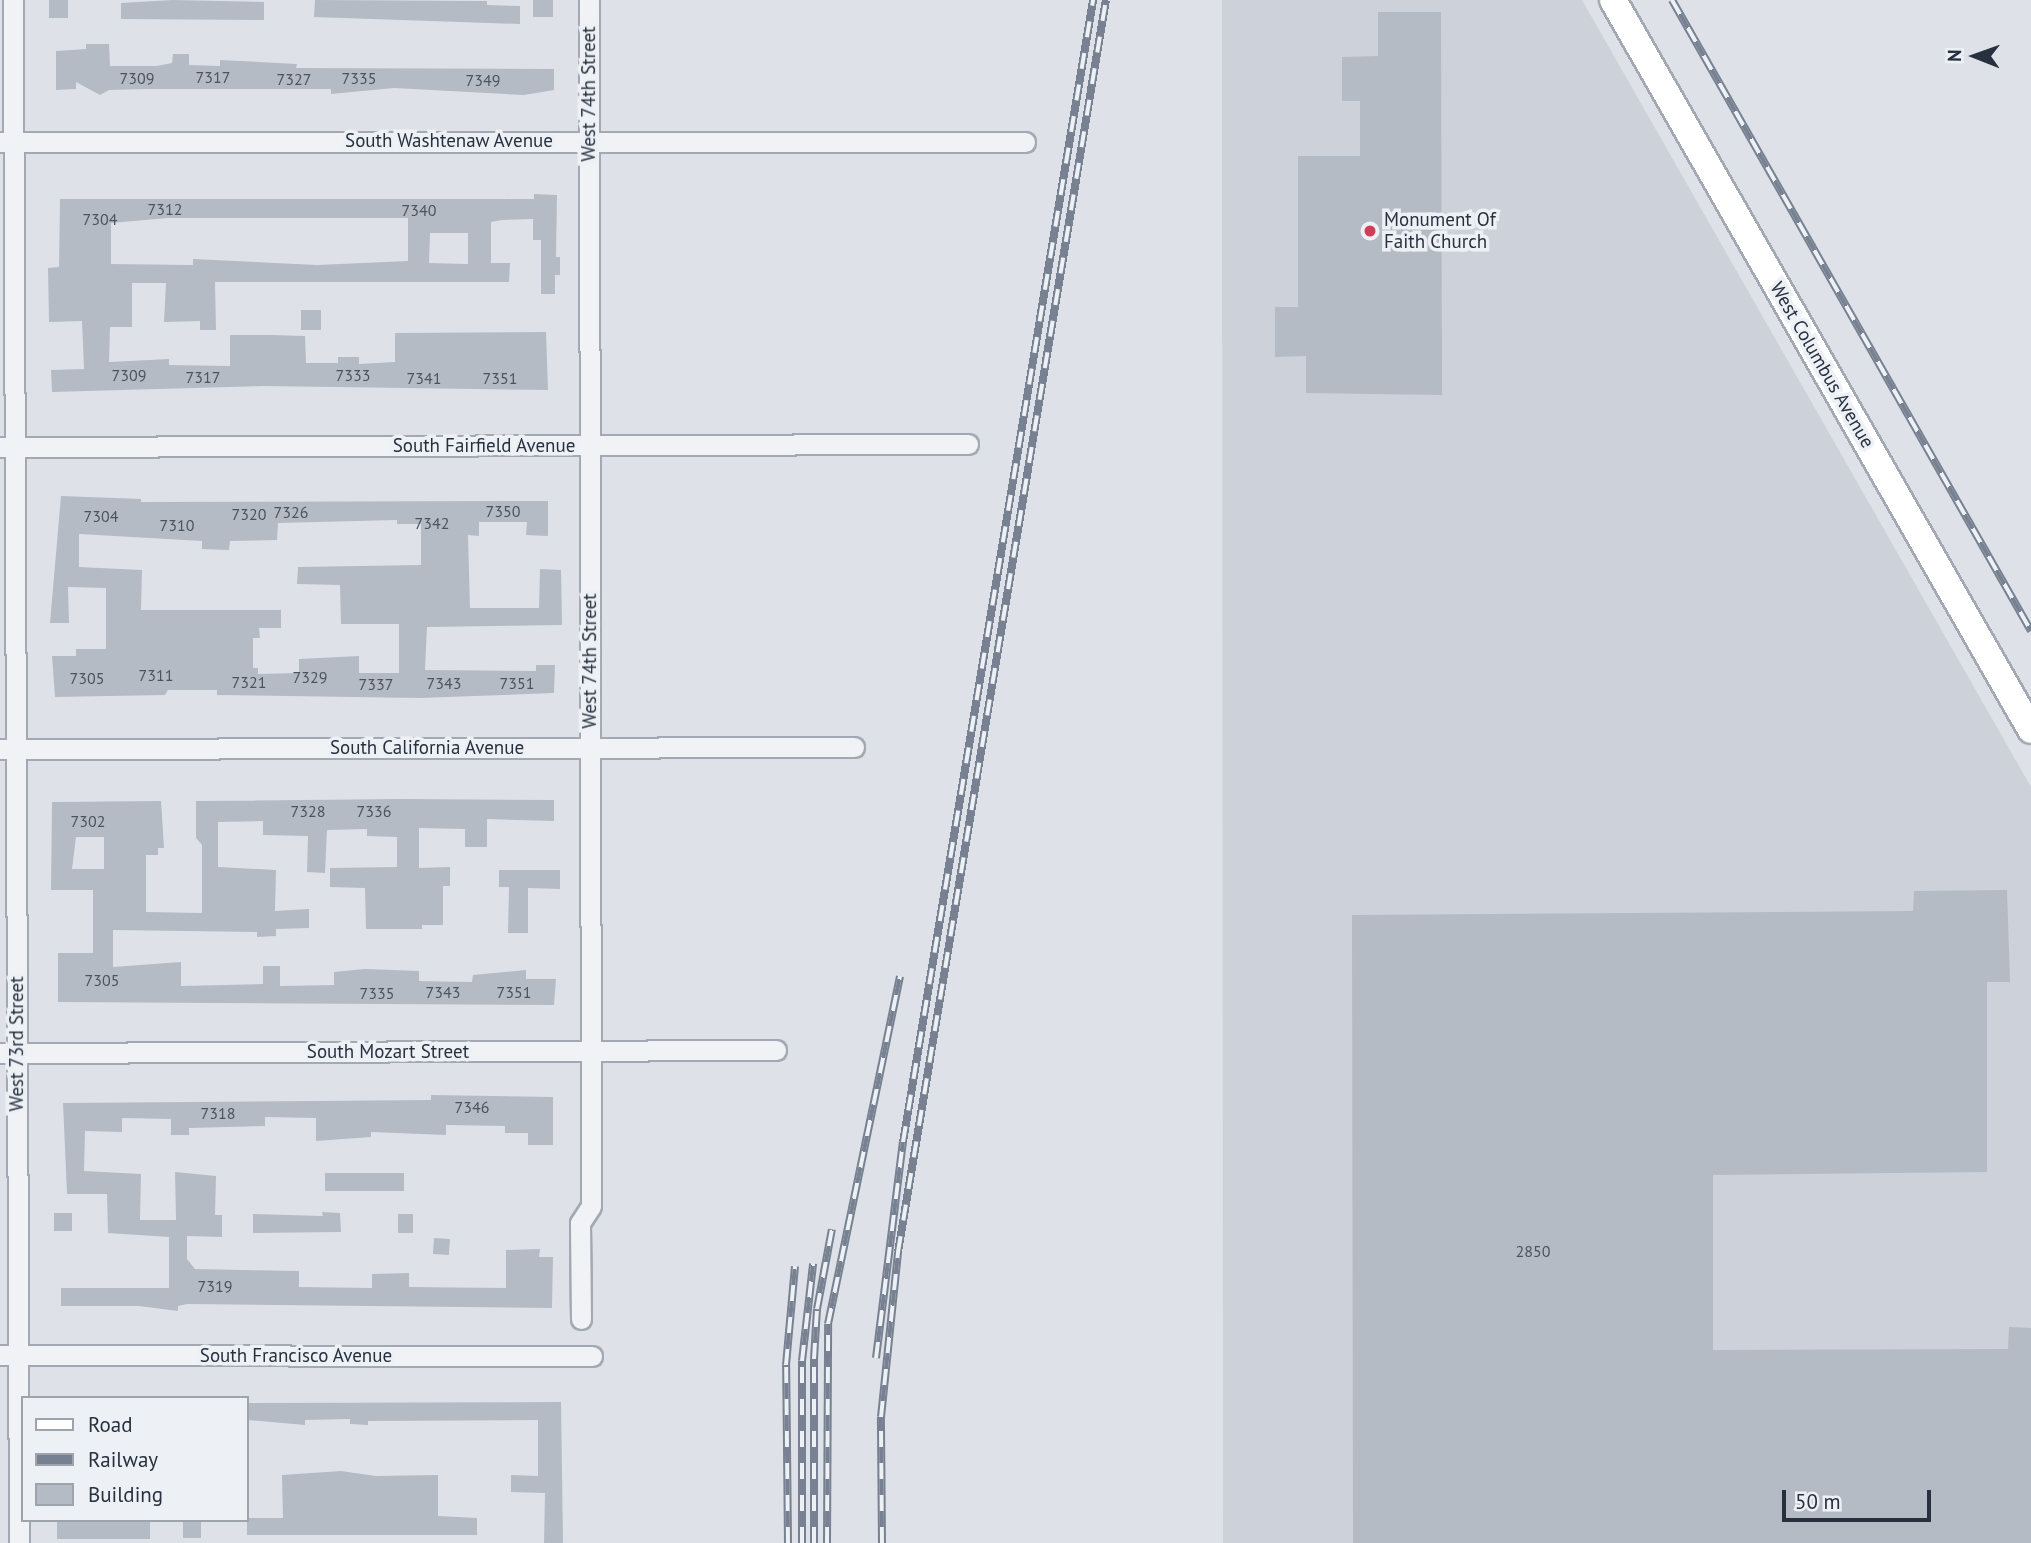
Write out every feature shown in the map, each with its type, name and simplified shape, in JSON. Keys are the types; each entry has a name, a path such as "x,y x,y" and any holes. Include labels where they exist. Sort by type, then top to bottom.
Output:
{"main road":[{"name":"West Columbus Avenue","path":"1613,0 2031,730"}],"street":[{"name":"West 73rd Street","path":"13,0 7,142 9,1355 19,1543"},
{"name":"West 74th Street","path":"581,1319 580,1223 592,1206 589,0"},
{"name":"South Washtenaw Avenue","path":"7,142 1025,142"},
{"name":"South Fairfield Avenue","path":"8,447 968,444"},
{"name":"South California Avenue","path":"8,749 855,747"},
{"name":"South Mozart Street","path":"9,1053 776,1050"},
{"name":"South Francisco Avenue","path":"9,1355 592,1356"}],"shaded area":[{"path":"1222,0 1582,0 2031,787 2031,1543 1223,1543"}],"building":[{"path":"49,0 68,0 68,18 49,18"},
{"path":"173,0 264,2 264,20 121,19 121,3"},
{"path":"315,0 487,1 487,5 520,6 520,24 314,17"},
{"path":"533,0 553,0 553,17 533,17"},
{"name":"Monument Of Faith Church","path":"1378,12 1441,12 1442,395 1306,393 1306,356 1275,357 1275,307 1298,307 1298,156 1360,156 1360,101 1342,101 1342,57 1378,56"},
{"path":"86,44 109,44 110,66 157,66 172,63 173,54 189,54 189,65 220,66 220,60 297,64 296,68 554,69 554,90 524,95 394,88 331,94 331,89 147,89 109,90 100,95 76,82 76,89 56,90 56,51 86,49"},
{"path":"534,194 557,195 556,257 560,257 560,275 555,275 555,294 541,294 541,240 533,240 533,219 502,220 491,222 491,263 510,263 509,282 215,282 216,330 200,330 200,321 164,322 166,283 132,283 132,327 110,327 109,362 169,359 169,365 230,366 230,335 273,335 305,336 306,363 338,363 338,357 359,357 359,364 395,362 395,333 546,332 548,390 264,386 52,392 51,370 84,369 82,321 49,322 48,268 59,267 60,199 534,199","holes":["168,218 408,218 408,261 317,265 193,259 193,265 111,264 111,223","430,233 468,233 468,264 429,263"]},
{"path":"301,310 321,310 321,330 301,330"},
{"path":"61,496 141,499 141,502 548,501 548,536 526,535 527,522 479,522 479,536 468,535 470,608 539,608 540,569 561,570 562,625 427,627 425,670 536,671 536,665 555,665 554,693 420,698 217,695 217,690 168,690 165,695 55,697 52,656 76,656 76,649 106,649 106,588 68,587 69,623 50,623","holes":["397,520 397,524 421,524 421,565 298,567 297,584 340,585 341,624 399,624 399,673 359,673 359,656 299,659 299,673 258,674 258,668 253,668 253,638 260,638 259,628 281,628 281,610 141,610 142,570 79,567 79,534 202,541 202,549 229,550 230,541 277,540 278,523"]},
{"path":"554,800 554,821 487,819 487,847 465,847 465,829 419,828 419,868 450,867 450,886 443,886 443,925 422,925 422,929 366,929 365,888 330,887 330,868 397,867 397,837 367,836 367,829 327,830 325,873 307,872 308,836 263,835 263,821 218,822 218,867 276,870 275,911 309,909 309,928 276,929 276,936 257,937 257,932 113,930 113,967 181,962 181,986 263,984 263,966 280,966 280,986 334,985 334,972 365,969 419,971 419,981 472,982 473,975 526,970 526,979 556,979 554,1005 58,1002 58,953 93,953 93,890 51,890 52,802 161,801 164,848 158,848 158,855 146,855 146,912 202,913 202,845 196,838 196,801","holes":["76,837 104,837 104,869 72,869"]},
{"path":"499,870 560,870 560,889 528,888 528,933 508,933 509,887 499,887"},
{"path":"2007,890 2010,982 1987,982 1987,1172 1713,1175 1713,1350 2008,1349 2009,1327 2031,1328 2031,1543 1353,1543 1352,915 1913,911 1914,891"},
{"path":"431,1095 553,1097 553,1145 528,1145 528,1133 505,1133 505,1126 446,1125 446,1135 371,1132 371,1137 316,1141 316,1118 265,1117 265,1126 189,1128 189,1135 171,1135 171,1119 122,1118 122,1132 85,1131 84,1171 141,1174 140,1220 176,1220 175,1172 216,1176 215,1215 222,1215 222,1237 187,1236 187,1259 195,1269 299,1271 299,1287 372,1288 372,1274 409,1273 409,1287 506,1288 506,1250 540,1249 539,1257 553,1257 552,1308 187,1304 178,1306 178,1311 139,1306 61,1306 61,1288 169,1288 169,1237 108,1233 107,1194 67,1194 63,1103 431,1100"},
{"path":"325,1173 404,1173 404,1191 325,1191"},
{"path":"322,1212 340,1213 341,1232 253,1233 253,1214 323,1216"},
{"path":"54,1213 72,1213 72,1231 54,1231"},
{"path":"398,1214 413,1214 413,1233 398,1233"},
{"path":"434,1238 450,1239 449,1255 433,1254"},
{"path":"561,1402 563,1543 544,1543 545,1493 511,1492 511,1475 538,1476 538,1420 368,1421 368,1425 350,1424 350,1419 305,1420 305,1425 248,1420 248,1403"},
{"path":"341,1471 376,1476 438,1475 438,1516 477,1518 477,1535 247,1535 248,1518 283,1518 282,1475"},
{"path":"57,1522 150,1522 150,1539 57,1539"},
{"path":"183,1522 201,1522 201,1538 183,1538"}],"railway":[{"path":"876,1358 903,1142 1093,0"},
{"path":"882,1543 881,1417 898,1252 1106,0"},
{"path":"1672,0 2031,631"},
{"path":"827,1543 828,1324 900,976"},
{"path":"814,1543 814,1359 817,1309 832,1229"},
{"path":"802,1543 802,1361 813,1264"},
{"path":"788,1543 786,1365 795,1266"}],"place":[{"name":"Monument Of Faith Church","path":"1370,231"}]}
